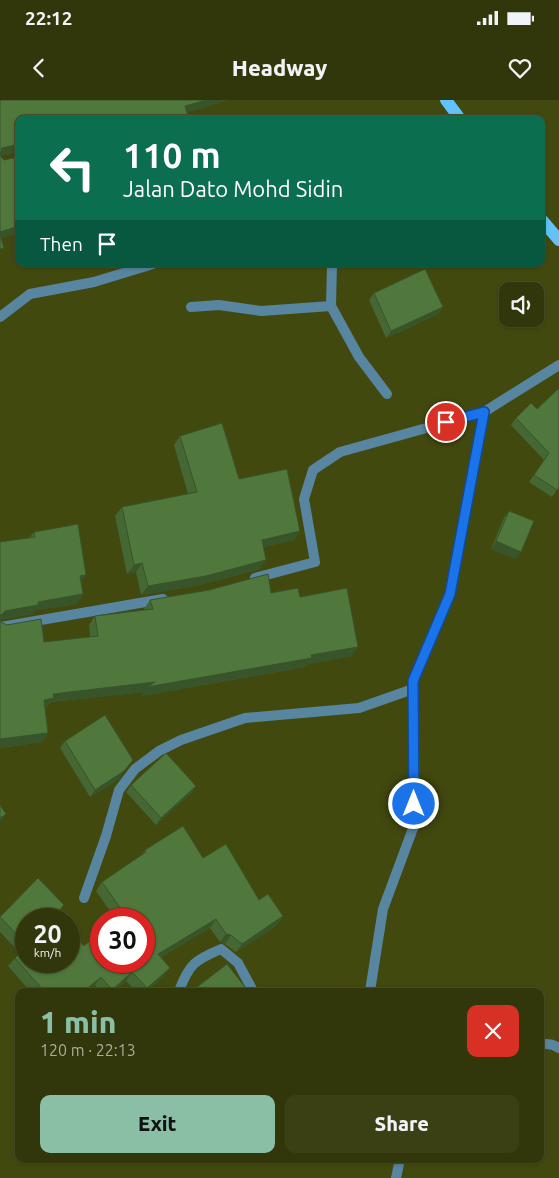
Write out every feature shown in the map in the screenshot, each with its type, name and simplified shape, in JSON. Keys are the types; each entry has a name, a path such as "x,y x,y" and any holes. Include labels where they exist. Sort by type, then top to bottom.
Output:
{"main road":[{"path":"446,100 457,115"},
{"path":"545,224 559,240"}],"street":[{"path":"0,317 30,294 94,282 143,267"},
{"path":"332,267 331,306 359,357 387,394"},
{"path":"191,307 219,305 261,310 331,306"},
{"path":"249,579 315,562 304,499 313,470 340,452 484,412 559,366"},
{"path":"370,988 383,909 415,823 413,681 450,594 484,412"},
{"path":"0,627 172,597"},
{"path":"84,898 120,790 136,768 159,751 181,740 245,718 359,708 413,689"},
{"path":"180,988 186,972 201,958 221,949 238,963 251,988"},
{"path":"544,1045 549,1044 559,1048"},
{"path":"396,1178 399,1163"}],"building":[{"path":"0,100 207,100 185,106 188,115 15,115 15,145 2,148 0,154"},
{"path":"0,156 4,160 15,158 15,227 0,232"},
{"path":"0,235 4,248 0,249"},
{"path":"425,269 443,307 391,331 374,293"},
{"path":"559,388 559,487 557,490 534,475 549,453 516,418 531,403 537,409"},
{"path":"222,423 239,479 287,469 300,531 262,540 266,560 206,576 148,586 142,563 134,565 122,507 197,492 180,436"},
{"path":"509,511 534,521 521,552 496,541"},
{"path":"78,524 86,575 80,576 83,594 38,602 38,605 5,611 0,616 0,542 35,537 34,532"},
{"path":"268,574 271,593 298,588 300,597 347,588 358,647 311,655 312,658 147,687 155,682 53,694 54,698 44,700 48,733 0,739 0,617 1,622 7,625 41,619 44,642 98,636 95,616 153,609 150,600 209,590"},
{"path":"105,715 133,760 124,771 95,790 65,741"},
{"path":"166,753 196,786 161,818 131,785"},
{"path":"0,805 6,814 0,818"},
{"path":"183,826 203,858 226,844 259,900 268,894 283,916 242,944 231,935 226,934 216,919 158,954 170,968 147,988 133,973 155,973 155,908 120,908 102,882 146,852 145,850"},
{"path":"38,878 64,905 61,908 15,908 15,933 0,917"},
{"path":"80,941 84,946 90,941 90,973 131,973 114,988 110,988 101,977 88,988 41,988 28,973 80,973"},
{"path":"227,964 246,988 196,988"}],"route":[{"path":"414,804 413,681 450,594 484,412 446,422"}]}
